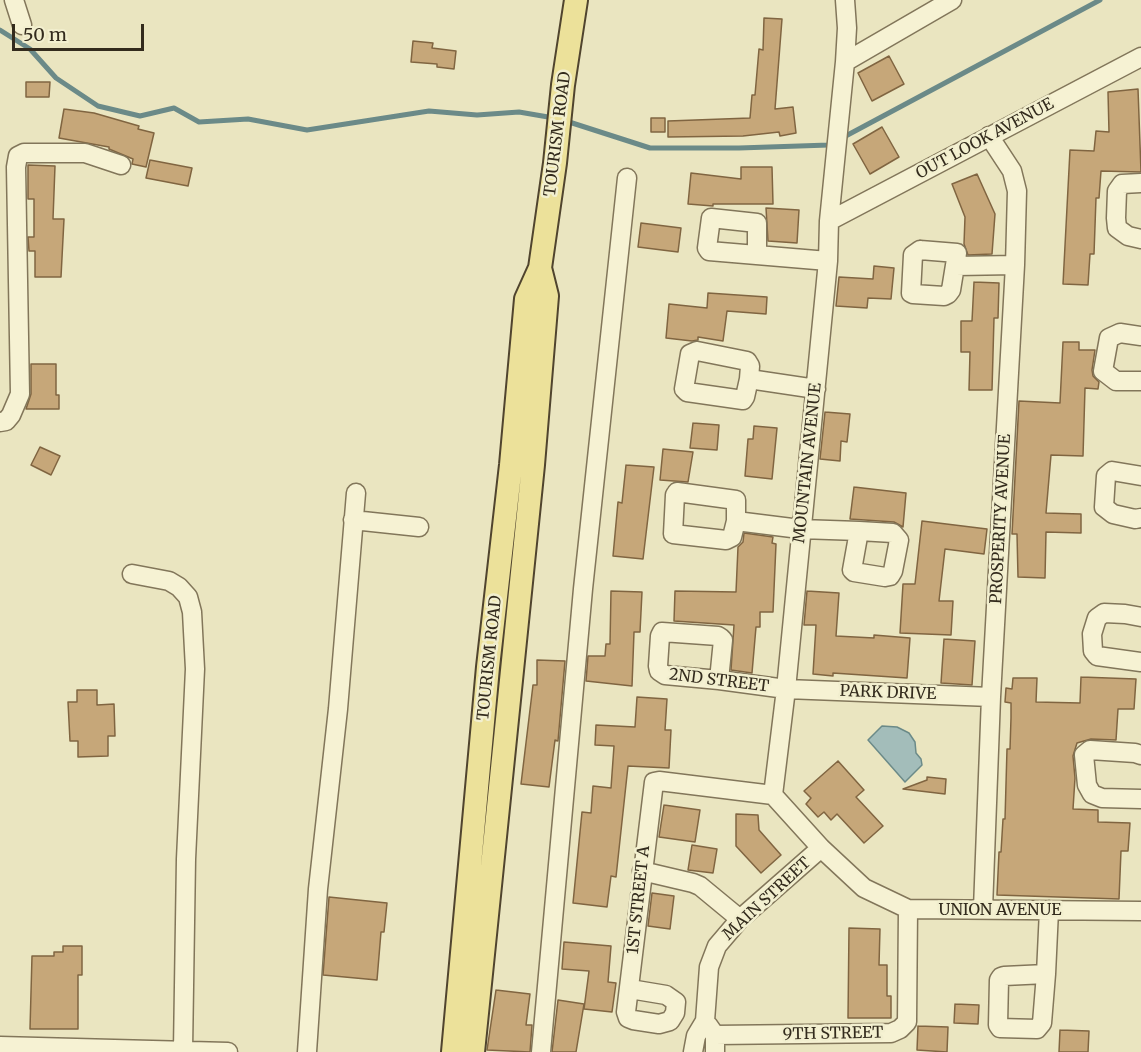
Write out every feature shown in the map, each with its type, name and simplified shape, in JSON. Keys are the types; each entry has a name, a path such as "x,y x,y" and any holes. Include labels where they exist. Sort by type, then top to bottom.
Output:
{"main road":[{"name":"TOURISM ROAD","path":"453,1052 488,667 512,465 526,299 540,268 576,0"},
{"name":"TOURISM ROAD","path":"473,1052 534,454 547,296 540,268"}],"street":[{"path":"14,0 22,25"},
{"name":"MOUNTAIN AVENUE","path":"773,795 786,690 800,528 828,261 829,221 845,62 847,28 845,0"},
{"path":"845,62 952,0"},
{"name":"OUT LOOK AVENUE","path":"829,221 1141,57"},
{"name":"PROSPERITY AVENUE","path":"983,909 991,697 1017,191 1012,171 989,136"},
{"path":"0,422 6,421 11,415 20,394 16,167 18,156 24,153 85,153 121,165"},
{"path":"542,1052 583,589 627,178"},
{"path":"1141,183 1122,184 1117,191 1117,228 1128,236 1141,239"},
{"path":"757,255 757,223 713,217 710,220 709,251 828,261"},
{"path":"956,266 1015,265"},
{"path":"1141,336 1120,333 1109,338 1103,371 1116,381 1141,381"},
{"path":"749,379 816,389"},
{"path":"1141,476 1112,471 1106,477 1104,507 1113,514 1135,519 1141,518"},
{"path":"307,1052 318,889 338,709 356,493"},
{"path":"353,520 419,527"},
{"path":"736,521 800,528 859,531 893,533 899,540 890,576 885,578 856,573 852,570 859,531"},
{"path":"132,574 151,576 174,584 188,597 192,612 195,669 186,859 183,1050"},
{"path":"1141,617 1104,614 1097,618 1092,634 1093,651 1097,656 1141,662"},
{"name":"2ND STREET","path":"719,680 723,640 718,636 662,632 658,666 659,672 665,675 786,690"},
{"name":"PARK DRIVE","path":"786,690 991,697"},
{"path":"1141,755 1090,750 1084,755 1087,785 1092,794 1102,798 1141,799"},
{"name":"1ST STREET A","path":"630,989 666,995 675,1002 675,1013 669,1021 659,1023 633,1020 626,1012 651,789 654,782 773,795"},
{"path":"773,795 821,848"},
{"name":"UNION AVENUE","path":"821,848 864,888 908,909 1141,912"},
{"name":"MAIN STREET","path":"693,1052 696,1036 711,1036 709,967 717,946 740,920 821,848"},
{"path":"642,871 700,886 740,920"},
{"name":"9TH STREET","path":"711,1036 891,1033 900,1029 907,1022 908,909"},
{"path":"1046,974 1004,975 999,980 998,1024 1002,1030 1037,1029 1042,1023 1046,974 1049,910"},
{"path":"0,1046 228,1052"}],"water":[{"path":"882,726 897,727 909,733 915,742 916,753 922,765 905,782 868,740"}],"building":[{"path":"764,18 782,19 775,109 793,107 796,133 780,136 779,132 743,136 668,137 668,121 750,118 752,95 755,95 759,49 763,50"},
{"path":"413,41 433,43 432,48 456,51 454,69 437,67 437,64 411,62"},
{"path":"889,56 904,84 872,101 858,73"},
{"path":"26,82 50,82 49,97 26,97"},
{"path":"1138,89 1141,172 1101,171 1099,198 1096,198 1094,254 1090,254 1088,285 1063,284 1070,150 1094,151 1096,131 1109,132 1108,92"},
{"path":"64,109 94,113 139,126 138,129 154,133 146,167 132,164 133,159 109,147 59,138"},
{"path":"651,118 665,118 665,132 651,132"},
{"path":"882,127 899,157 870,174 853,144"},
{"path":"150,160 192,168 188,186 146,178"},
{"path":"28,165 55,166 53,219 64,219 61,277 35,277 35,251 29,251 28,237 34,237 34,199 28,199"},
{"path":"741,167 772,167 773,204 713,204 713,206 688,204 691,173 741,179"},
{"path":"977,174 995,214 992,254 968,255 964,244 965,217 952,184"},
{"path":"766,208 799,210 797,243 768,241"},
{"path":"641,223 681,228 678,252 638,247"},
{"path":"874,266 894,268 891,299 868,298 867,308 836,306 839,277 873,279"},
{"path":"974,282 999,283 998,318 994,318 992,390 969,390 970,352 961,352 961,321 972,321"},
{"path":"708,293 767,297 766,314 727,311 723,341 698,337 698,340 692,341 666,338 669,304 707,308"},
{"path":"1063,342 1079,342 1079,350 1095,350 1092,370 1093,376 1099,382 1098,389 1085,388 1083,456 1051,455 1046,513 1081,514 1081,533 1046,532 1045,578 1018,577 1017,534 1012,534 1019,401 1060,403"},
{"path":"31,364 56,364 56,395 59,395 59,409 26,409 31,394"},
{"path":"825,412 850,414 847,442 841,441 840,461 820,459"},
{"path":"693,423 719,425 717,450 690,448"},
{"path":"754,426 777,428 772,479 745,476 748,439 753,439"},
{"path":"40,447 60,456 51,475 31,465"},
{"path":"663,449 693,452 688,482 660,480"},
{"path":"626,465 654,467 643,559 613,556 618,502 622,503"},
{"path":"854,487 906,493 903,527 894,522 850,519"},
{"path":"922,521 987,529 984,554 945,549 939,601 953,601 951,635 900,633 903,584 915,584"},
{"path":"744,533 773,537 772,543 776,544 773,612 760,612 760,627 756,627 752,673 731,670 734,625 674,621 675,591 736,592 738,547 743,542"},
{"path":"611,591 642,592 640,632 634,632 632,686 586,681 588,656 605,656 606,644 610,644"},
{"path":"807,591 839,593 836,636 874,638 874,635 910,638 907,678 833,673 833,676 813,674 816,625 804,625"},
{"path":"944,639 975,641 972,685 941,683"},
{"path":"537,660 565,661 558,741 555,740 549,787 521,784 533,685 537,685"},
{"path":"1081,677 1136,679 1134,709 1118,709 1116,740 1091,739 1077,743 1073,756 1075,778 1073,809 1098,810 1098,822 1130,823 1128,851 1121,851 1119,899 997,895 999,852 1001,852 1003,819 1005,819 1007,749 1010,749 1011,703 1005,702 1006,688 1012,689 1013,678 1037,678 1036,702 1080,703"},
{"path":"77,690 97,690 97,705 114,704 115,736 108,736 108,756 78,757 78,741 70,741 68,702 77,702"},
{"path":"637,697 667,699 665,730 671,730 669,768 628,766 616,877 611,876 607,907 573,903 582,812 591,813 593,786 611,788 614,746 595,745 596,725 635,727"},
{"path":"838,761 864,790 856,797 883,826 864,843 837,814 831,820 824,812 818,817 806,804 811,798 804,791"},
{"path":"927,777 946,779 945,794 903,789 927,780"},
{"path":"664,805 700,810 695,842 659,837"},
{"path":"736,814 758,815 759,830 781,855 761,873 736,846"},
{"path":"692,845 717,849 713,873 688,870"},
{"path":"652,893 674,896 670,929 648,926"},
{"path":"329,897 387,903 384,932 381,932 377,980 323,975"},
{"path":"849,928 880,929 879,965 887,965 887,996 891,996 891,1018 848,1018"},
{"path":"564,942 611,946 608,982 616,983 612,1012 584,1009 589,971 562,969"},
{"path":"63,946 82,946 82,975 78,975 78,1029 30,1029 32,956 54,956 54,952 63,952"},
{"path":"496,990 530,994 526,1025 532,1025 530,1052 487,1050"},
{"path":"558,1000 584,1004 576,1052 552,1052"},
{"path":"955,1004 979,1005 978,1024 954,1023"},
{"path":"918,1026 948,1027 947,1052 917,1050"},
{"path":"1060,1030 1089,1031 1088,1052 1059,1052"}],"waterway":[{"path":"842,138 1100,0"},
{"path":"0,30 30,49 56,78 98,106 140,116 174,108 199,122 248,119 307,130 429,111 477,115 519,112 554,118"},
{"path":"566,121 650,148 739,148 829,145 833,142"}]}
